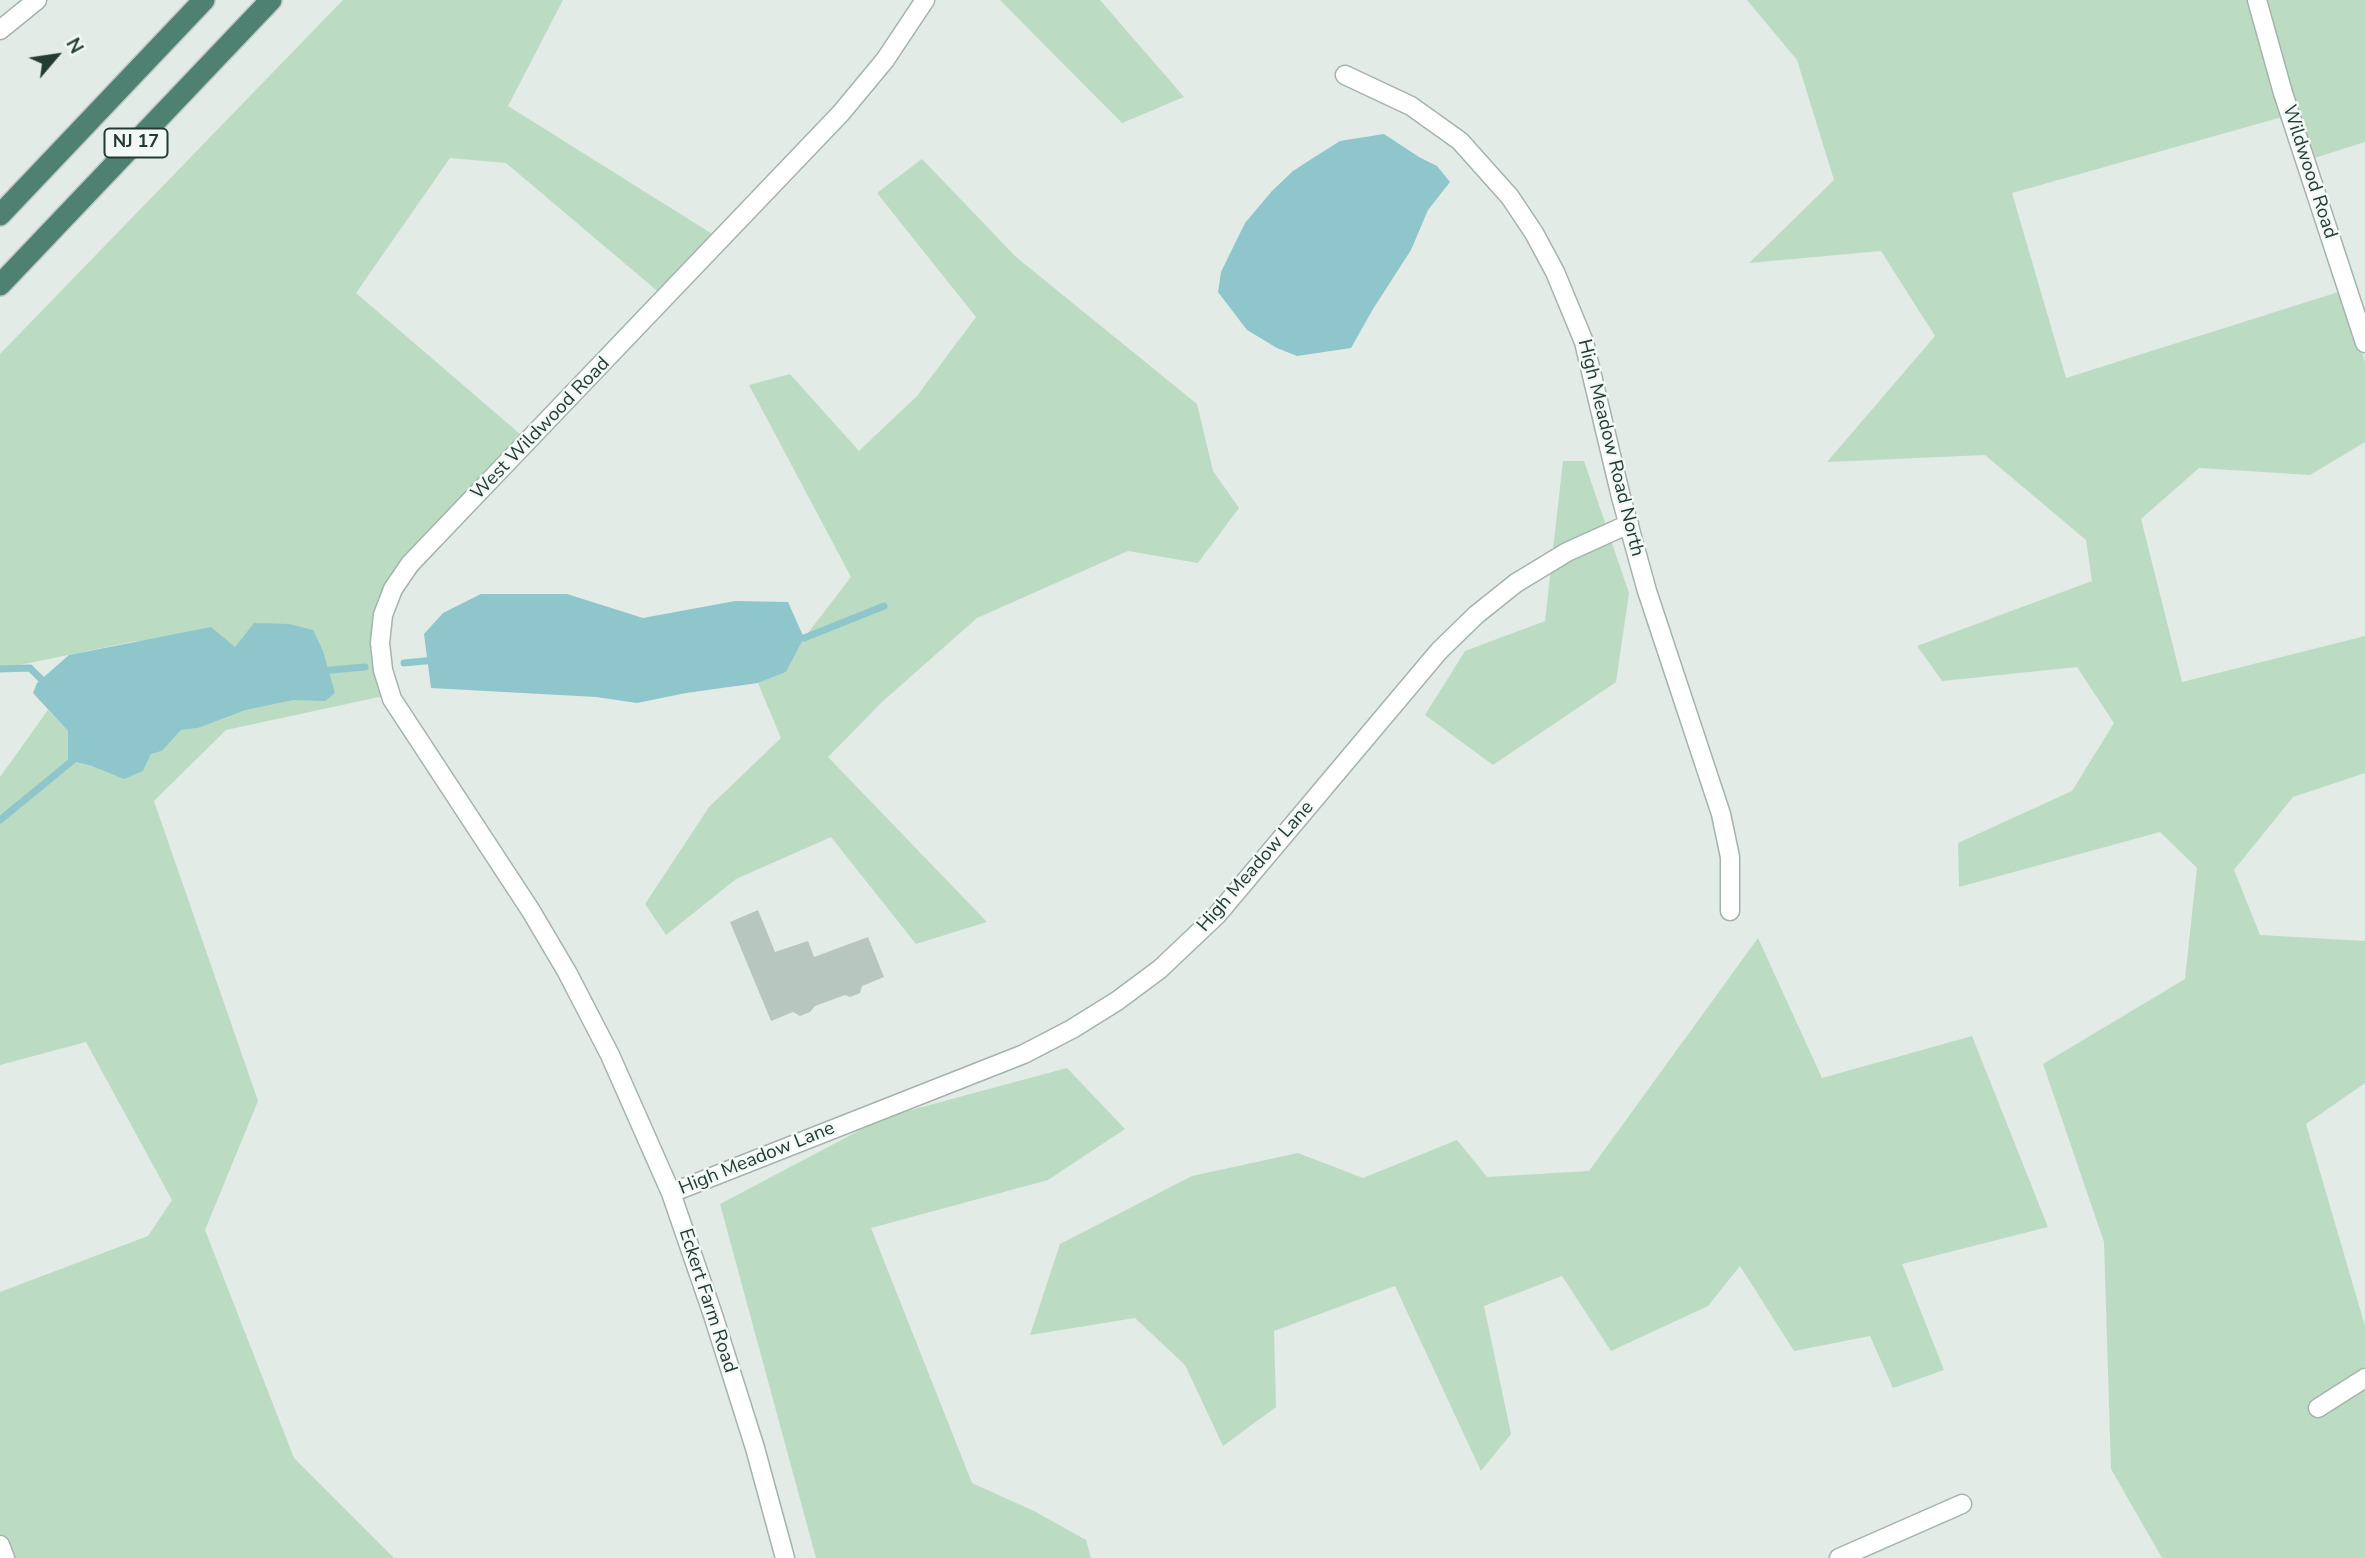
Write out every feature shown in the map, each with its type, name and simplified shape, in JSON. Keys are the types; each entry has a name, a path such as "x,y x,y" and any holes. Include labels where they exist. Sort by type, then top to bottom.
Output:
{"highway":[{"name":"NJ 17","path":"0,215 204,0"},
{"name":"NJ 17","path":"0,285 271,0"}],"street":[{"path":"0,30 37,0"},
{"name":"West Wildwood Road","path":"526,904 392,699 383,670 380,643 383,615 393,589 410,564 841,113 885,60 925,0"},
{"name":"Wildwood Road","path":"2257,0 2283,93 2365,343"},
{"name":"High Meadow Road North","path":"1345,75 1411,106 1446,129 1477,158 1510,197 1555,272 1584,342 1629,524 1669,662 1721,814 1730,858 1731,911"},
{"name":"High Meadow Lane","path":"671,1193 1024,1054 1117,1001 1160,969 1217,915 1439,651 1476,615 1516,583 1567,552 1629,524"},
{"name":"Eckert Farm Road","path":"526,904 567,972 610,1055 671,1193 755,1448 785,1558"},
{"path":"2318,1408 2365,1378"},
{"path":"1839,1558 1962,1504"},
{"path":"0,1545 5,1558"}],"green space":[{"path":"343,0 563,0 508,106 725,242 668,300 506,163 450,158 356,293 534,446 388,604 393,694 226,730 154,801 258,1101 205,1230 294,1458 394,1558 0,1558 0,1292 148,1236 172,1200 86,1042 0,1065 0,777 48,710 68,731 68,760 92,766 143,771 151,754 162,751 181,730 198,728 246,710 294,700 325,700 327,671 323,651 136,641 0,669 0,354"},
{"path":"1000,0 1100,0 1184,97 1122,123"},
{"path":"1747,0 2365,0 2365,142 2308,160 2293,114 2012,193 2066,378 2348,289 2365,363 2365,442 2310,475 2199,468 2141,519 2182,682 2365,636 2365,773 2293,797 2234,870 2260,935 2365,941 2365,1083 2306,1124 2365,1326 2365,1558 2162,1558 2111,1469 2104,1242 2043,1064 2185,979 2197,868 2160,832 1959,887 1958,843 2072,791 2114,723 2077,667 1942,681 1917,646 2092,581 2086,540 1985,455 1827,462 1935,336 1881,251 1749,263 1834,180 1797,60"},
{"path":"922,159 1016,257 1197,404 1213,471 1239,508 1198,563 1128,551 977,618 882,702 828,757 987,922 916,944 831,837 736,879 666,935 645,904 709,807 781,738 758,683 786,672 804,638 851,577 749,385 790,374 859,451 917,396 976,317 877,193"},
{"path":"1563,461 1584,461 1629,593 1616,682 1493,765 1425,715 1465,651 1545,621"},
{"path":"1758,938 1822,1078 1972,1036 2048,1227 1902,1264 1944,1370 1893,1388 1870,1336 1794,1351 1740,1266 1708,1306 1611,1351 1562,1276 1484,1306 1511,1434 1481,1471 1395,1286 1274,1331 1276,1407 1223,1446 1185,1365 1135,1318 1030,1335 1060,1244 1192,1176 1298,1153 1363,1178 1457,1140 1487,1177 1589,1171"},
{"path":"1067,1068 1125,1129 1048,1180 871,1228 972,1483 1036,1512 1086,1540 1091,1558 816,1558 720,1204 885,1117"}],"water":[{"path":"1384,134 1437,166 1450,182 1428,210 1411,250 1351,348 1297,356 1277,348 1247,330 1218,292 1221,272 1245,223 1272,191 1293,171 1313,158 1340,141"},
{"path":"481,594 567,594 643,618 735,601 788,602 804,638 786,672 758,683 637,703 596,697 431,688 424,634 443,613"},
{"path":"254,623 289,624 313,630 323,651 335,693 325,701 294,700 246,710 198,728 181,730 162,751 151,754 143,771 124,779 68,760 68,731 33,693 37,683 69,655 211,627 235,647"}],"building":[{"path":"758,910 775,952 808,941 814,957 868,937 884,977 862,986 860,993 850,997 845,995 815,1006 810,1012 800,1016 793,1012 771,1021 730,922"}],"waterway":[{"path":"796,638 804,638 884,606"},
{"path":"404,663 435,660"},
{"path":"320,671 365,667"},
{"path":"0,669 30,668 48,686"},
{"path":"0,820 78,756"}]}
